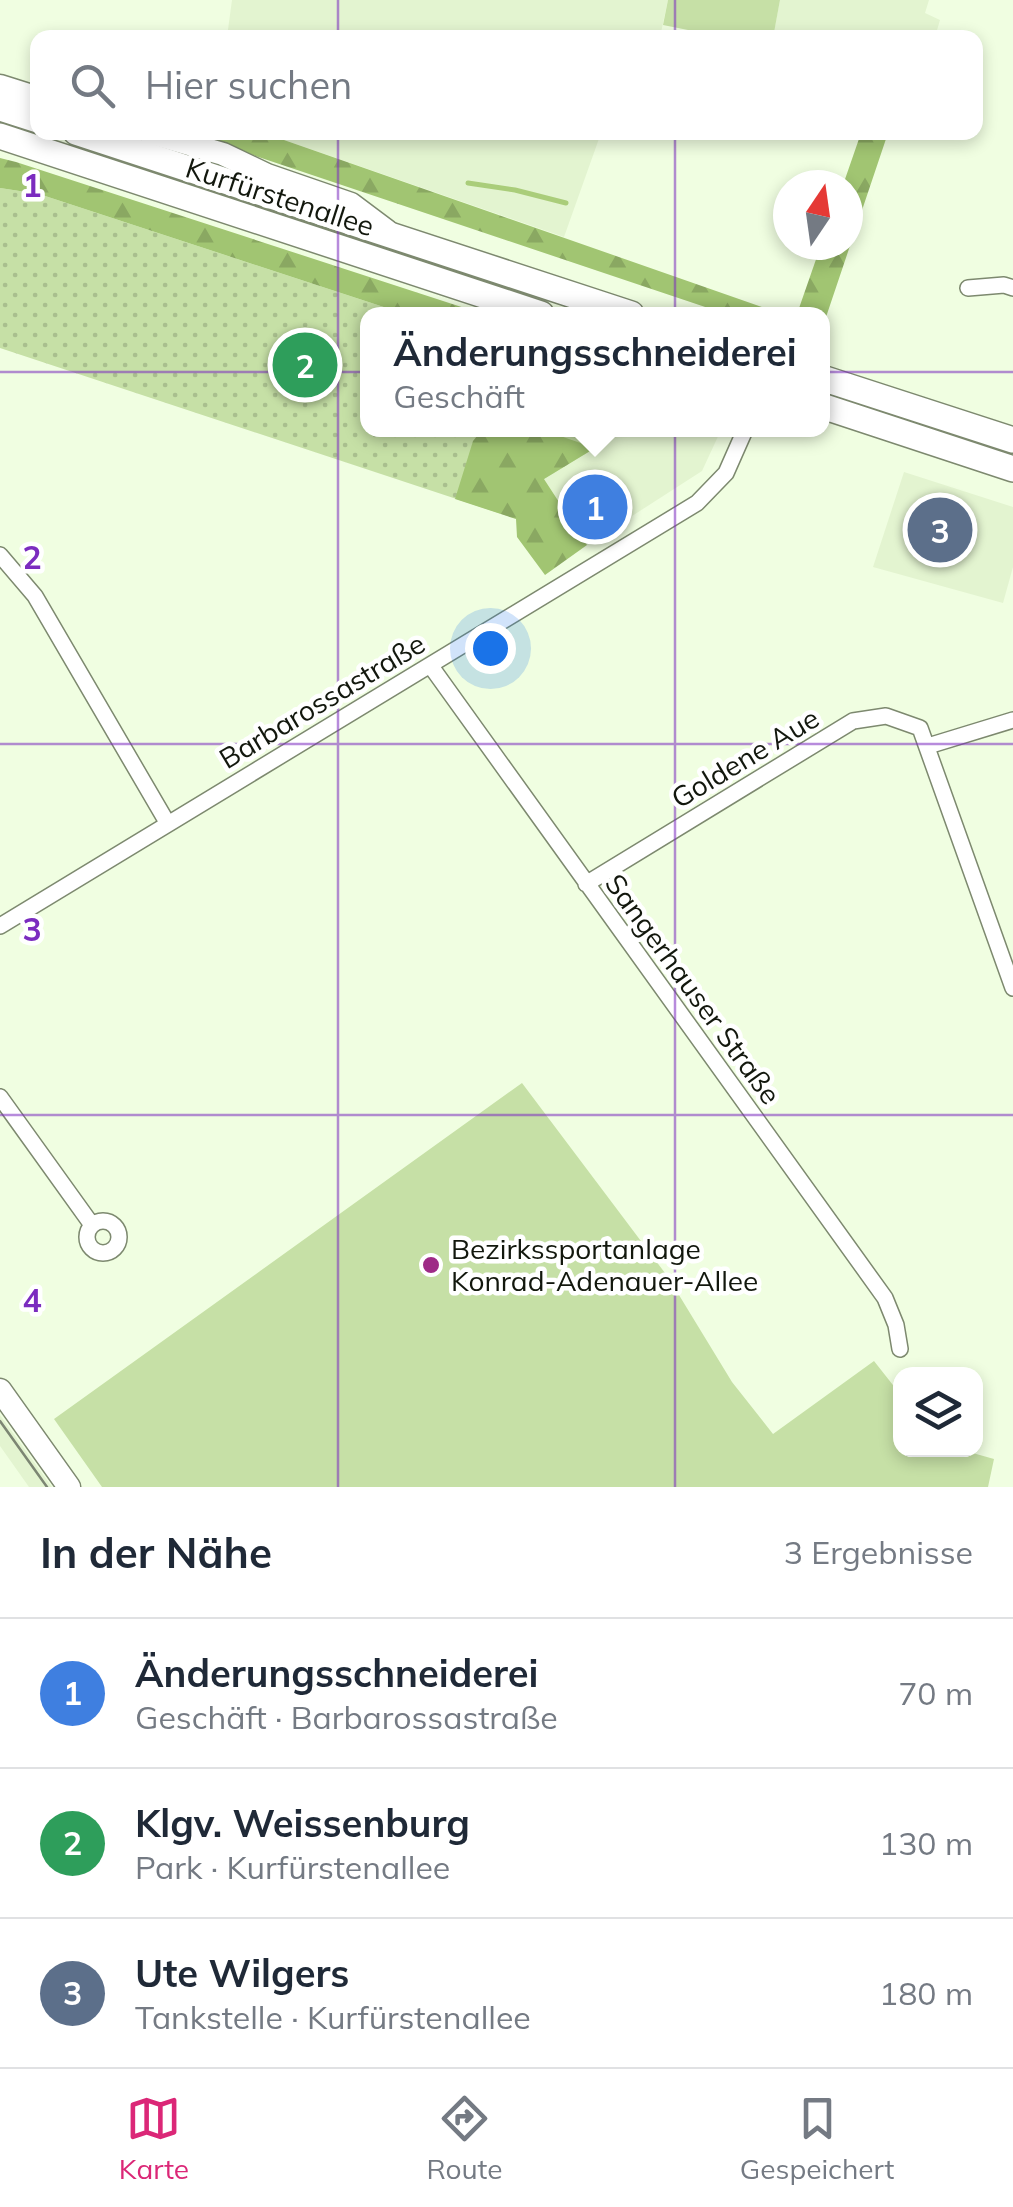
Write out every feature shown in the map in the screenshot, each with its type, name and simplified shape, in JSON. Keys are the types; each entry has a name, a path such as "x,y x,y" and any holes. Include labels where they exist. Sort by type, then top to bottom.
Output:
{"main road":[{"path":"0,86 30,95"},
{"path":"0,108 30,117"},
{"name":"Kurfürstenallee","path":"0,136 520,307"},
{"name":"Kurfürstenallee","path":"100,140 610,307"},
{"name":"Kurfürstenallee","path":"175,140 223,154 267,175 351,204 394,236"},
{"path":"830,381 1013,440"},
{"path":"830,409 1013,469"},
{"path":"0,1390 70,1487"}],"street":[{"path":"968,288 1013,288"},
{"name":"Barbarossastraße","path":"0,926 697,503 726,472 742,437"},
{"path":"0,556 35,596 168,824"},
{"name":"Sangerhauser Straße","path":"430,665 885,1298 900,1349"},
{"name":"Goldene Aue","path":"586,884 853,721 886,716 920,728 928,746"},
{"path":"1013,720 928,746 1013,988"},
{"path":"0,1097 92,1224"}],"shaded area":[{"path":"232,0 668,0 662,30 228,30"},
{"path":"668,0 780,0 774,30 688,30 663,25"},
{"path":"780,0 929,0 925,13 940,20 937,30 774,30"},
{"path":"284,140 599,140 564,237"},
{"path":"0,188 39,194 384,307 360,307 360,437 597,437 595,448 544,479 517,519 0,348"},
{"path":"612,437 718,437 702,471 587,545 544,479"},
{"path":"904,472 1013,507 1013,567 1003,603 873,567"},
{"name":"Bezirkssportanlage Konrad-Adenauer-Allee","path":"522,1083 668,1277 732,1382 773,1434 874,1361 893,1385 893,1457 994,1459 988,1487 102,1487 54,1419"},
{"path":"0,1415 52,1487 29,1487 0,1446"}],"green space":[{"path":"208,140 284,140 762,307 705,307"},
{"path":"859,140 886,140 863,207 863,170 848,170"},
{"path":"0,158 461,307 384,307 39,194 0,188"},
{"path":"816,260 845,260 829,307 799,307"},
{"path":"476,437 563,437 595,448 544,479 587,545 545,575 517,537 516,519 455,499"}],"waterway":[{"path":"468,183 566,203"}],"tram line":[{"path":"0,1421 47,1487"}],"place":[{"name":"Klgv. Weissenburg","path":"305,365"},
{"name":"Änderungsschneiderei","path":"595,507"},
{"name":"Ute Wilgers","path":"940,530"},
{"name":"Bezirkssportanlage Konrad-Adenauer-Allee","path":"431,1265"}]}
